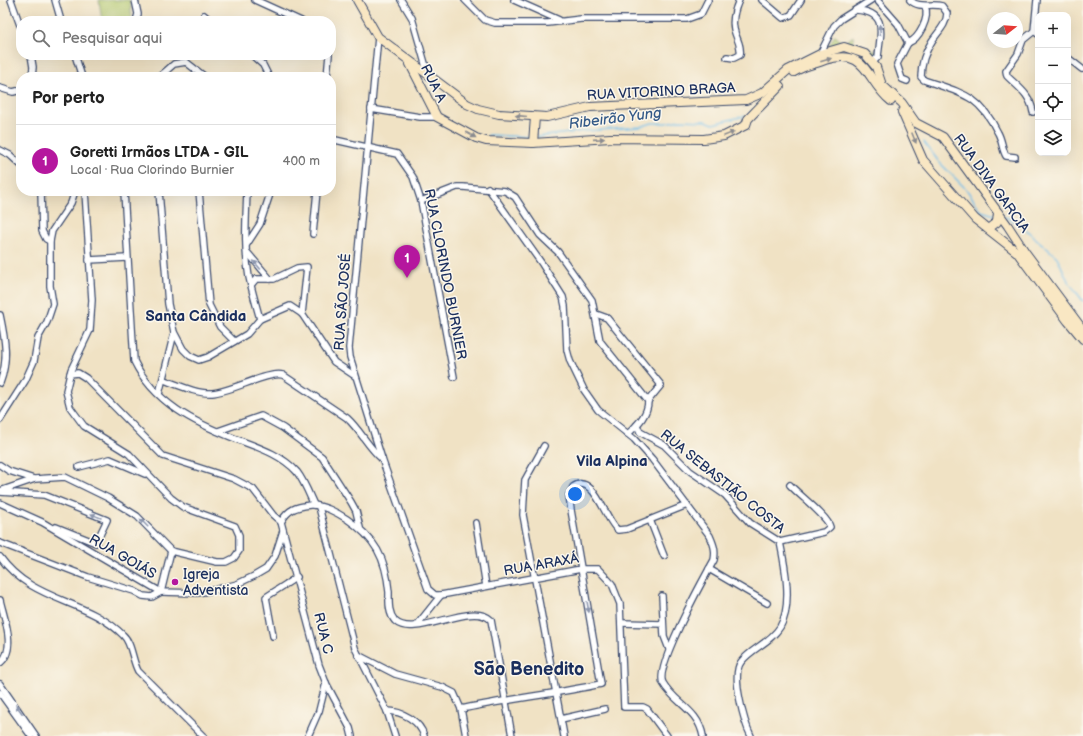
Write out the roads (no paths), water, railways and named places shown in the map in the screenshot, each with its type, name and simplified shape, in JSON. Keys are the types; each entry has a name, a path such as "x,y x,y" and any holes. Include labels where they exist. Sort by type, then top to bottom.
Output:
{"main road":[{"name":"RUA VITORINO BRAGA","path":"357,0 378,37 466,104 478,109 499,114 535,117 555,116 590,107 746,100 762,94 788,70 820,54 844,47 861,52 873,62"},
{"path":"437,117 482,140 610,138 704,139 724,136 746,125 748,119 791,74 798,69 834,58 846,57 860,62 873,62"},
{"path":"860,62 880,92 898,107 904,116 923,160 975,219 1017,252 1083,339"},
{"name":"RUA DIVA GARCIA","path":"873,62 885,88 902,104 916,123 944,137 1025,252 1083,330"},
{"path":"412,64 424,64"},
{"name":"RUA A","path":"412,64 416,78 437,117"},
{"path":"416,78 426,74"},
{"path":"533,139 535,117"},
{"path":"988,229 995,225 1000,217"}],"street":[{"path":"11,0 17,16"},
{"path":"55,0 60,16"},
{"path":"135,0 137,16"},
{"path":"255,0 290,16"},
{"path":"401,0 412,18 420,43 426,74"},
{"path":"465,0 490,22 548,23 559,20 687,20 701,14 708,0"},
{"path":"514,0 559,20"},
{"path":"727,57 734,58 740,54 741,49 733,22 738,0"},
{"path":"762,0 783,18 791,15 801,0"},
{"path":"820,54 834,26 841,19 871,0"},
{"path":"877,0 898,24 908,43"},
{"path":"910,0 914,3 925,6 936,4 942,6 946,10 947,16 942,28 928,49 921,67 921,77 924,80 956,90 977,102 999,134 1006,156 1015,157"},
{"path":"1037,0 1037,12"},
{"path":"907,81 902,79 897,64 908,43 913,41 924,25 926,10 925,6"},
{"path":"856,10 870,13 875,17 881,26 878,57 873,62"},
{"path":"1033,112 1032,102 1027,94 1018,84 1007,76 1006,71 1018,54 1023,40 1035,33"},
{"name":"RUA SÃO JOSÉ","path":"378,37 349,348 355,376 382,459 428,589 435,595 441,595"},
{"path":"33,60 33,72"},
{"path":"77,60 80,72"},
{"path":"258,60 263,65 266,72"},
{"path":"328,72 329,60"},
{"path":"1071,60 1082,69"},
{"path":"165,72 174,64 186,62 198,72"},
{"path":"0,88 12,92 16,91"},
{"path":"426,117 431,108"},
{"path":"371,109 426,117 437,117"},
{"name":"RUA CLORINDO BURNIER","path":"336,140 397,154 413,177 421,201 454,377"},
{"path":"0,150 10,155 16,160"},
{"path":"421,201 457,187 488,188 505,191 515,197 540,234 558,252 578,278 592,300 596,314 600,341 648,402"},
{"path":"488,188 542,264 563,297 565,306 566,340 570,361 584,390 598,410 634,439 652,459 710,536 714,545 716,552 665,658 661,680 668,690 694,716 701,728 703,736"},
{"path":"41,196 42,231 46,239 50,241"},
{"path":"0,420 25,381 34,360 38,338 47,322 53,304 50,286 50,241 52,231 71,203 73,196"},
{"path":"0,492 35,480 65,477 108,498 137,516 171,551 217,562 226,562 234,558 239,551 239,535 235,526 228,522 183,507 171,498 129,454 84,426 70,407 66,391 70,374 90,330 92,300 86,196"},
{"path":"124,196 134,361 139,372 173,408 194,422 262,448 290,466 297,473 316,506 358,655 387,712 395,736"},
{"path":"159,196 168,304 174,332 183,349 190,356 199,360 208,357 247,334 260,319 290,306 302,314 334,362 355,376"},
{"path":"199,196 209,305 220,327 234,341"},
{"path":"247,196 245,234 251,285 260,319"},
{"path":"247,244 260,224 269,196"},
{"path":"313,234 317,196"},
{"path":"247,251 270,279"},
{"path":"90,260 127,258"},
{"path":"251,285 256,279 279,278 297,268 307,266 302,314"},
{"path":"596,314 608,318 661,385 648,402 648,408 637,425 628,434"},
{"path":"0,315 5,339 6,367 0,383"},
{"path":"160,394 174,332"},
{"path":"70,374 78,373 86,378 163,456 234,479 253,489 273,515 281,522 284,531"},
{"path":"164,380 210,393 222,392 273,375 283,375 347,418 354,425 373,452 382,459"},
{"path":"218,431 261,416 283,428 322,457 356,511 360,528"},
{"name":"RUA SEBASTIÃO COSTA","path":"637,425 640,432 664,445 690,471 725,495 750,523 780,542 787,587 785,610 780,626 773,636 742,661 738,669 738,688 744,717 751,736"},
{"path":"634,439 640,432"},
{"path":"544,446 525,480 524,515 534,577 564,736"},
{"path":"79,467 110,459 147,474"},
{"path":"0,465 9,471 35,480"},
{"path":"461,709 505,700 556,694 601,684 569,495 575,485 583,486 597,495 610,521 618,530 627,529 687,505"},
{"path":"780,542 824,532 830,527 828,522 820,513 805,502 790,486"},
{"path":"0,492 44,495 107,520 96,543 42,522"},
{"name":"RUA GOIÁS","path":"0,504 42,522 161,592 196,593 214,590 237,584 254,576 266,569 275,556 284,531"},
{"path":"281,522 290,509 316,506 341,515 360,528 371,539 382,560 387,578 392,617 396,622 404,626 417,625 464,615 476,614 488,617 493,624 512,736"},
{"path":"650,520 664,556"},
{"path":"476,523 486,586"},
{"name":"RUA C","path":"284,531 319,664 326,683 350,728 352,736"},
{"path":"0,543 88,577 134,591 143,596 152,597 161,592 171,551"},
{"path":"0,557 7,567 34,589 96,614 123,635 129,644 132,659 138,671 203,736"},
{"name":"RUA ARAXÁ","path":"441,595 581,569 598,569 612,584 619,600 624,707 643,706 652,713 667,736"},
{"path":"709,569 767,604"},
{"path":"273,636 266,597 297,577"},
{"path":"417,625 441,595"},
{"path":"662,596 664,636 669,649"},
{"path":"0,600 9,650 5,659 0,663"},
{"path":"621,623 663,624"},
{"path":"358,655 404,678 450,690 456,697 461,709 466,736"},
{"path":"308,736 319,711 326,683"},
{"path":"0,684 36,736"},
{"path":"0,693 31,736"},
{"path":"561,719 604,710"},
{"path":"387,712 398,713 418,724 424,736"}],"waterway":[{"name":"Ribeirão Yung","path":"537,137 585,131 640,127 652,123 666,123 679,120 706,121 713,124 744,116"},
{"name":"Ribeirão Yung","path":"488,135 531,137"},
{"name":"Ribeirão Yung","path":"924,142 939,162 967,190 981,211 995,215"},
{"name":"Ribeirão Yung","path":"1005,217 1017,222 1057,257 1068,281 1083,301"}],"place":[{"name":"Goretti Irmãos LTDA - GIL","path":"407,278"},
{"name":"Igreja Adventista","path":"175,582"}],"district":[{"name":"Santa Cândida","path":"196,316"},
{"name":"Vila Alpina","path":"612,461"},
{"name":"São Benedito","path":"529,669"}]}
